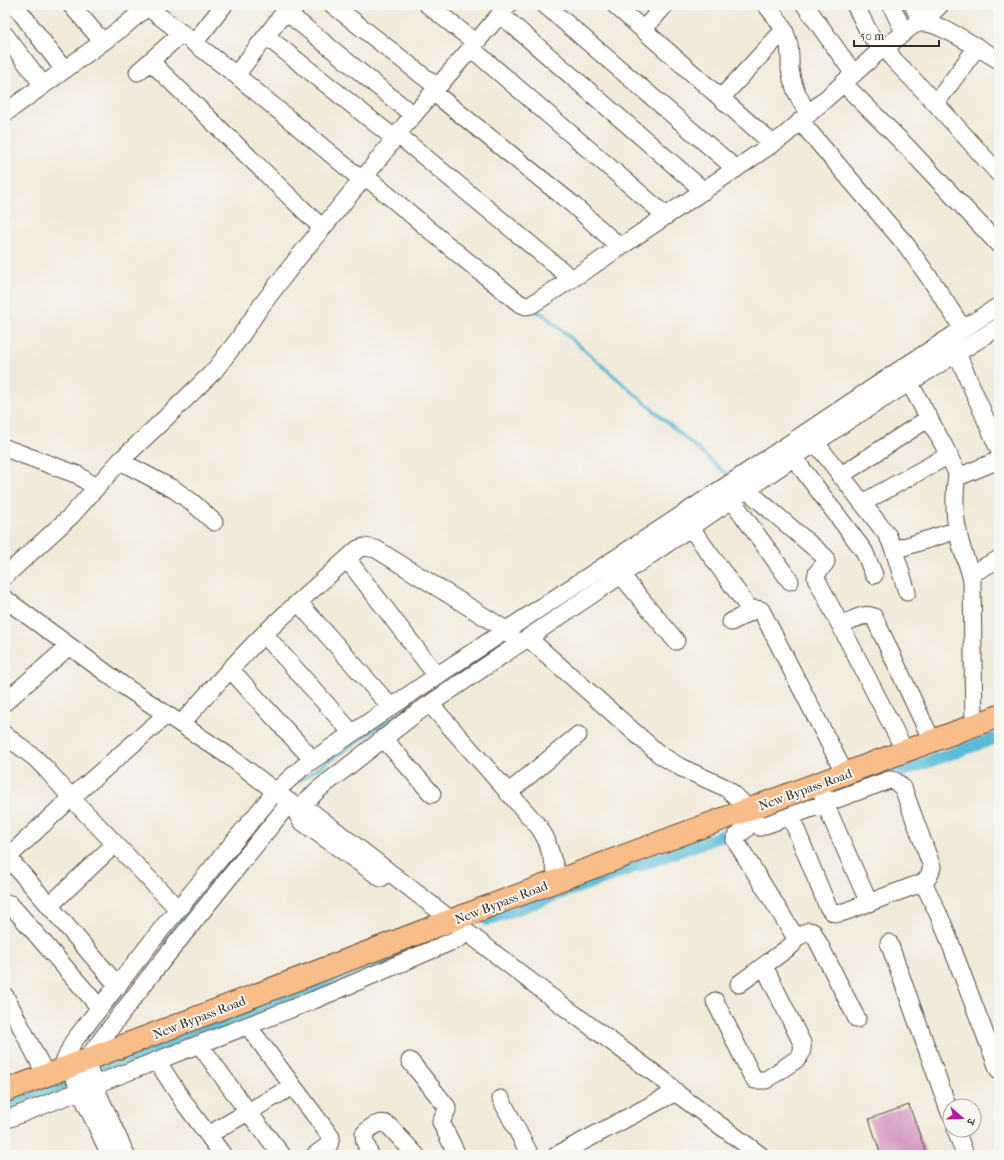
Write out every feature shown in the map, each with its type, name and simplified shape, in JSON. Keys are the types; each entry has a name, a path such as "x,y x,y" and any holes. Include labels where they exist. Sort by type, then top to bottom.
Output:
{"main road":[{"name":"New Bypass Road","path":"5,1091 77,1076 451,928 559,880 823,795 845,774 999,716"}],"street":[{"path":"15,5 64,70"},
{"path":"71,5 103,42"},
{"path":"224,5 188,38 144,66 322,228"},
{"path":"333,5 571,203 620,247"},
{"path":"428,5 666,216"},
{"path":"545,5 736,170"},
{"path":"614,5 773,144"},
{"path":"643,30 665,5"},
{"path":"766,5 784,30 790,46 791,71 795,89 805,118 907,246 963,329"},
{"path":"805,5 848,78 909,149 999,245"},
{"path":"855,5 879,46 885,46"},
{"path":"891,5 904,32"},
{"path":"913,5 924,23"},
{"path":"924,23 940,5"},
{"path":"5,113 151,7 523,306 526,306 535,303 572,279 736,170 784,136 848,78 911,26 924,23 948,32 999,60"},
{"path":"5,576 71,516 120,461 214,371 238,340 261,306 322,228 364,178 413,115 506,7 704,191"},
{"path":"236,75 288,8 413,115"},
{"path":"721,98 784,30"},
{"path":"5,35 43,86"},
{"path":"266,36 396,136 572,279"},
{"path":"885,46 891,56 936,102 999,174"},
{"path":"936,102 977,47"},
{"path":"77,1076 155,970 294,804 318,789 515,637 963,329 999,306"},
{"path":"110,1155 77,1076 73,1042 178,909 276,791 313,760 438,676 515,637 621,575 816,444 849,420 999,327"},
{"path":"956,353 999,450"},
{"path":"909,382 949,455 957,473 955,498 956,518 959,539 971,574 974,726"},
{"path":"840,476 929,418"},
{"path":"816,444 888,536 907,592"},
{"path":"5,448 78,474 96,488"},
{"path":"862,503 949,455"},
{"path":"794,458 864,551 874,575"},
{"path":"957,473 963,475 999,460"},
{"path":"120,461 175,490 214,522"},
{"path":"747,490 825,556 826,562 817,573 816,578 905,751"},
{"path":"732,500 790,582"},
{"path":"691,528 751,611"},
{"path":"894,550 958,530"},
{"path":"180,724 230,669 298,602 358,549 364,547 376,549 515,637 659,754 680,767 724,787 738,798 748,820 760,827 791,817 823,795 889,780 898,783 903,788 932,867 929,876 921,885"},
{"path":"347,559 438,676"},
{"path":"971,574 999,559"},
{"path":"621,575 676,641"},
{"path":"5,599 68,647 230,757 294,804 309,810 351,841 451,928 666,1082 676,1094 760,1155"},
{"path":"298,602 391,707"},
{"path":"731,622 751,611 756,609 761,610 845,774"},
{"path":"841,625 865,615 874,617 932,741"},
{"path":"264,634 352,733"},
{"path":"5,702 68,647"},
{"path":"230,669 313,760"},
{"path":"430,704 539,827 546,839 559,880"},
{"path":"118,986 6,855 166,714"},
{"path":"5,735 40,763 71,798 178,909"},
{"path":"508,793 578,735"},
{"path":"383,738 432,794"},
{"path":"823,795 868,903"},
{"path":"791,817 830,911 834,914 839,914 916,885 921,885 926,888 943,924 999,1071"},
{"path":"748,820 744,831 736,836 735,840 796,938"},
{"path":"49,906 115,844"},
{"path":"10,904 100,1008"},
{"path":"5,1120 77,1076 157,1061 314,1000 451,928"},
{"path":"740,984 792,945 796,938 809,931 813,932 857,1019"},
{"path":"889,943 945,1098"},
{"path":"715,1002 752,1076 756,1080 766,1080 797,1059 803,1049 802,1043 764,966"},
{"path":"5,996 77,1076 126,1155"},
{"path":"248,1026 331,1136 329,1145 315,1155"},
{"path":"200,1045 248,1112 282,1155"},
{"path":"157,1061 185,1104 223,1155"},
{"path":"410,1061 447,1107 448,1110 441,1122 457,1155"},
{"path":"208,1136 293,1086"},
{"path":"557,1155 676,1094"},
{"path":"501,1099 530,1155"},
{"path":"370,1155 365,1142 364,1134 381,1122 388,1125 416,1155"},
{"path":"959,1138 965,1155"}],"building":[{"path":"909,1105 927,1155 881,1155 869,1119"}],"waterway":[{"path":"532,310 543,314 730,477"},
{"path":"516,634 529,625"},
{"path":"299,781 508,640"},
{"path":"883,778 999,737"},
{"path":"160,945 274,809"},
{"path":"487,920 744,828"},
{"path":"5,1107 85,1078 410,950"},
{"path":"84,1041 131,982"}]}
